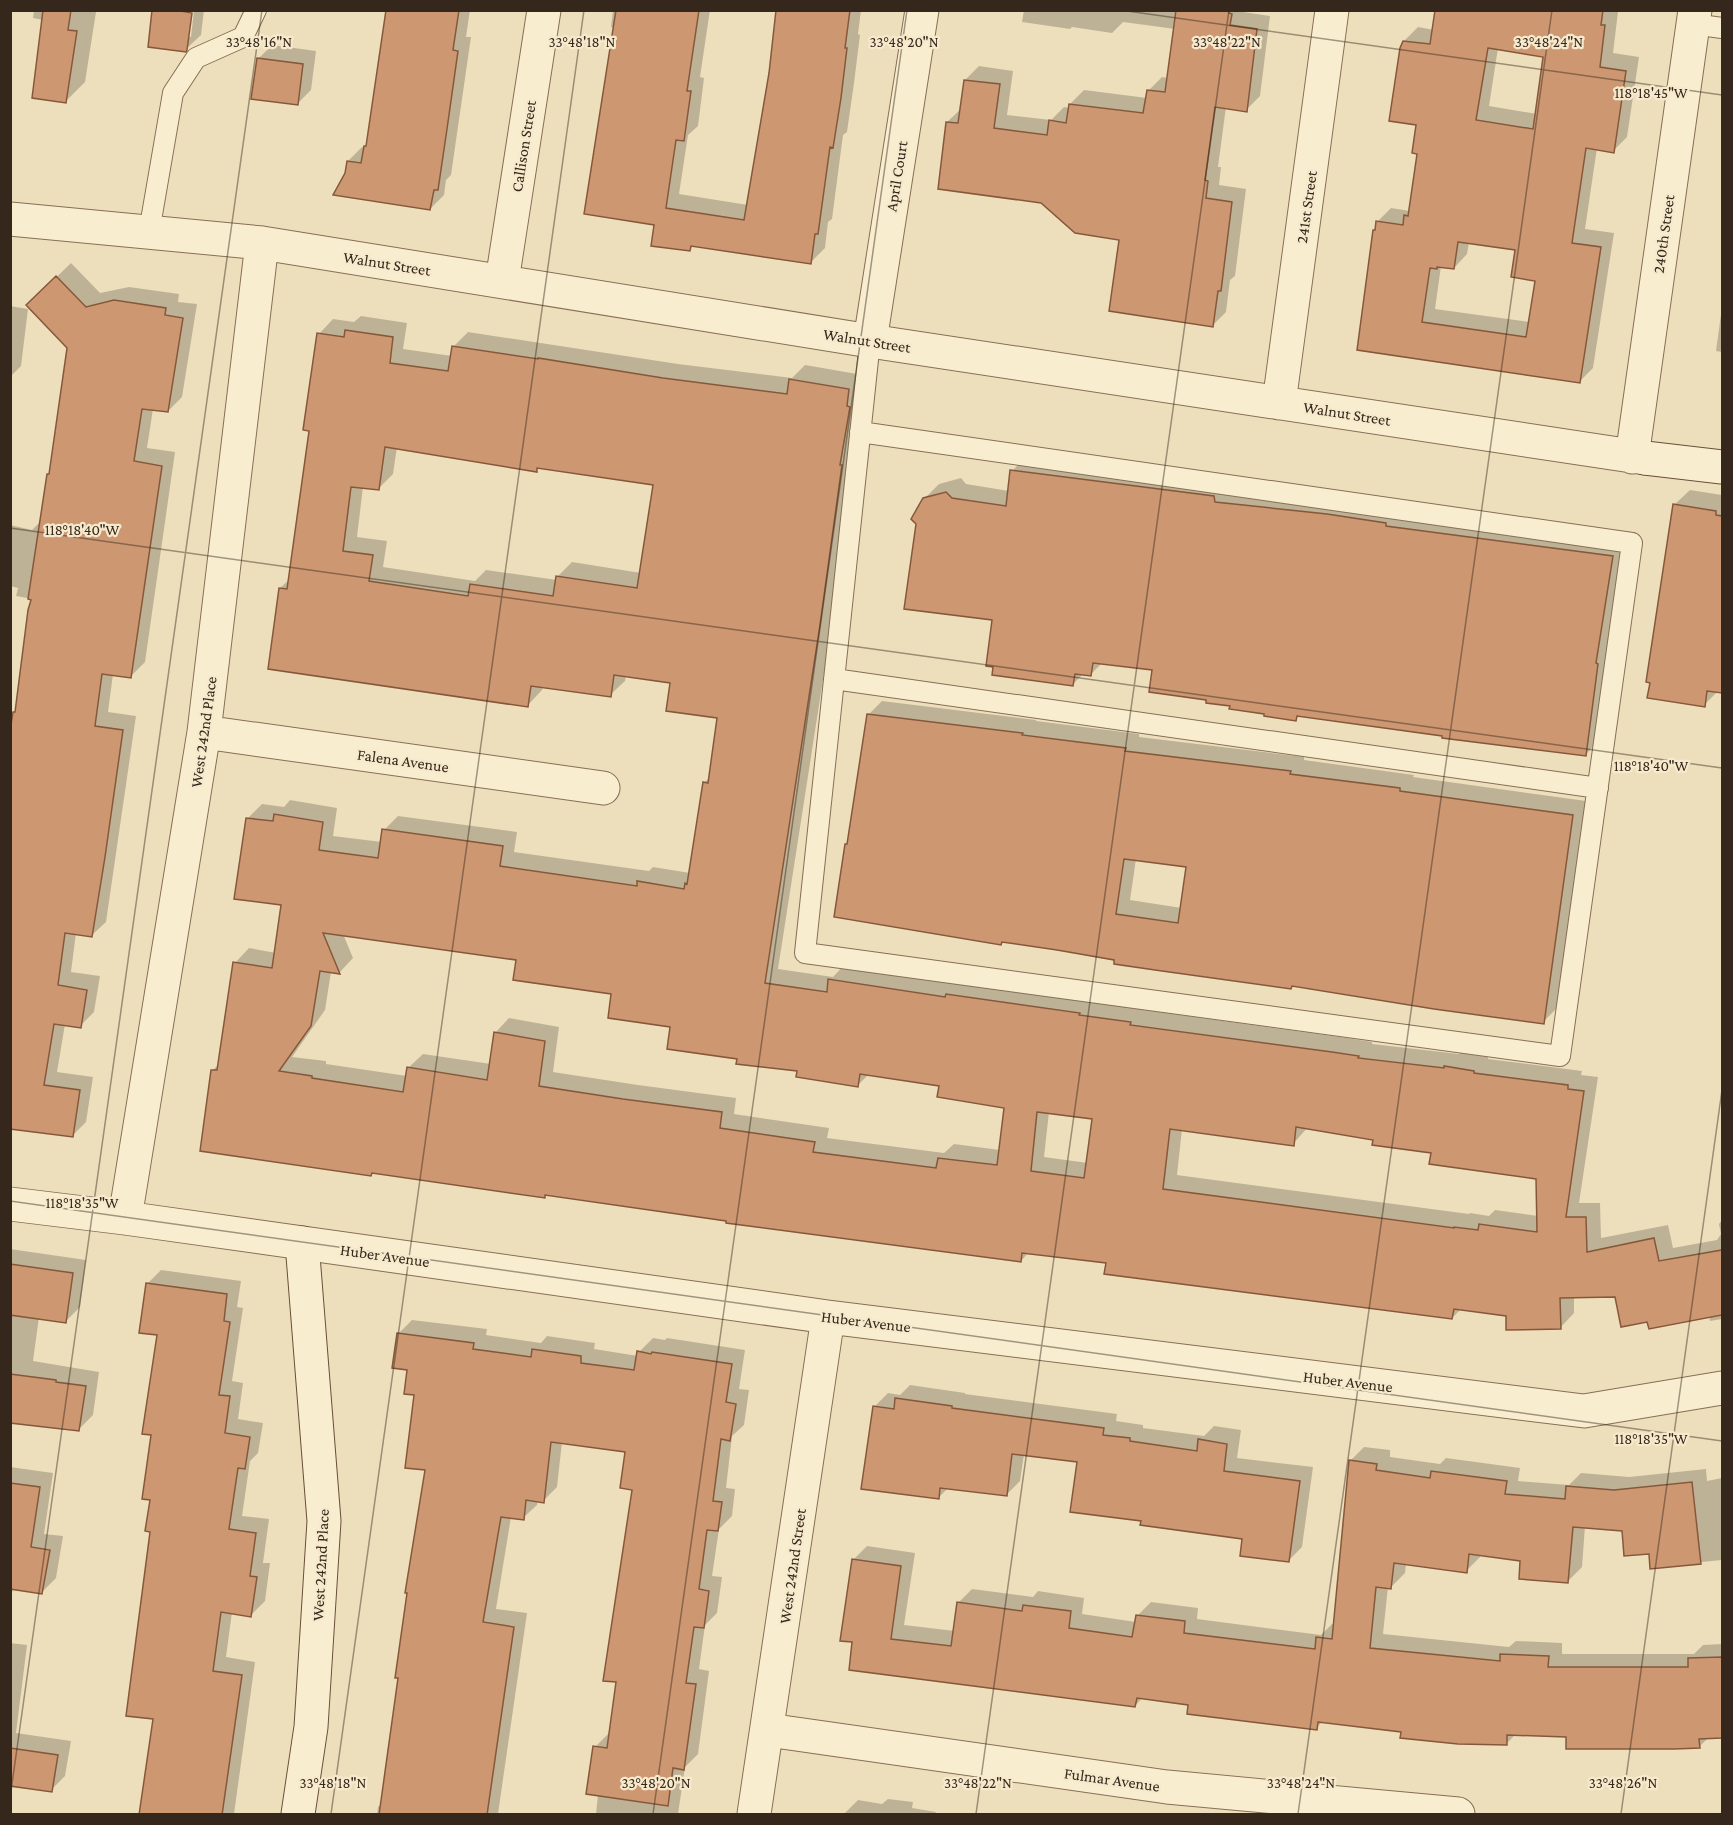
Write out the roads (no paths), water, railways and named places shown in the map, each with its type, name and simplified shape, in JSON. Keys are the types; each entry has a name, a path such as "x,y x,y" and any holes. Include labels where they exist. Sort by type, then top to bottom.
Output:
{"street":[{"name":"Callison Street","path":"501,281 544,10"},
{"name":"April Court","path":"870,341 922,10"},
{"name":"241st Street","path":"1279,403 1332,10"},
{"name":"240th Street","path":"1638,458 1703,21"},
{"name":"Walnut Street","path":"10,219 262,243 870,341 1638,458 1722,467"},
{"name":"West 242nd Place","path":"126,1218 204,732 262,243"},
{"name":"Falena Avenue","path":"204,732 603,788"},
{"name":"Huber Avenue","path":"10,1204 126,1218 828,1317 1584,1411 1722,1388"},
{"name":"West 242nd Place","path":"298,1815 310,1727 324,1521 302,1243"},
{"name":"West 242nd Street","path":"754,1815 828,1317"},
{"name":"Fulmar Avenue","path":"768,1730 1165,1801 1458,1815"}],"lane":[{"path":"148,232 173,93 196,58 243,38 256,10"},
{"path":"860,432 1632,543 1560,1056 805,953 860,432 870,341"},
{"path":"834,679 1598,788"}]}
